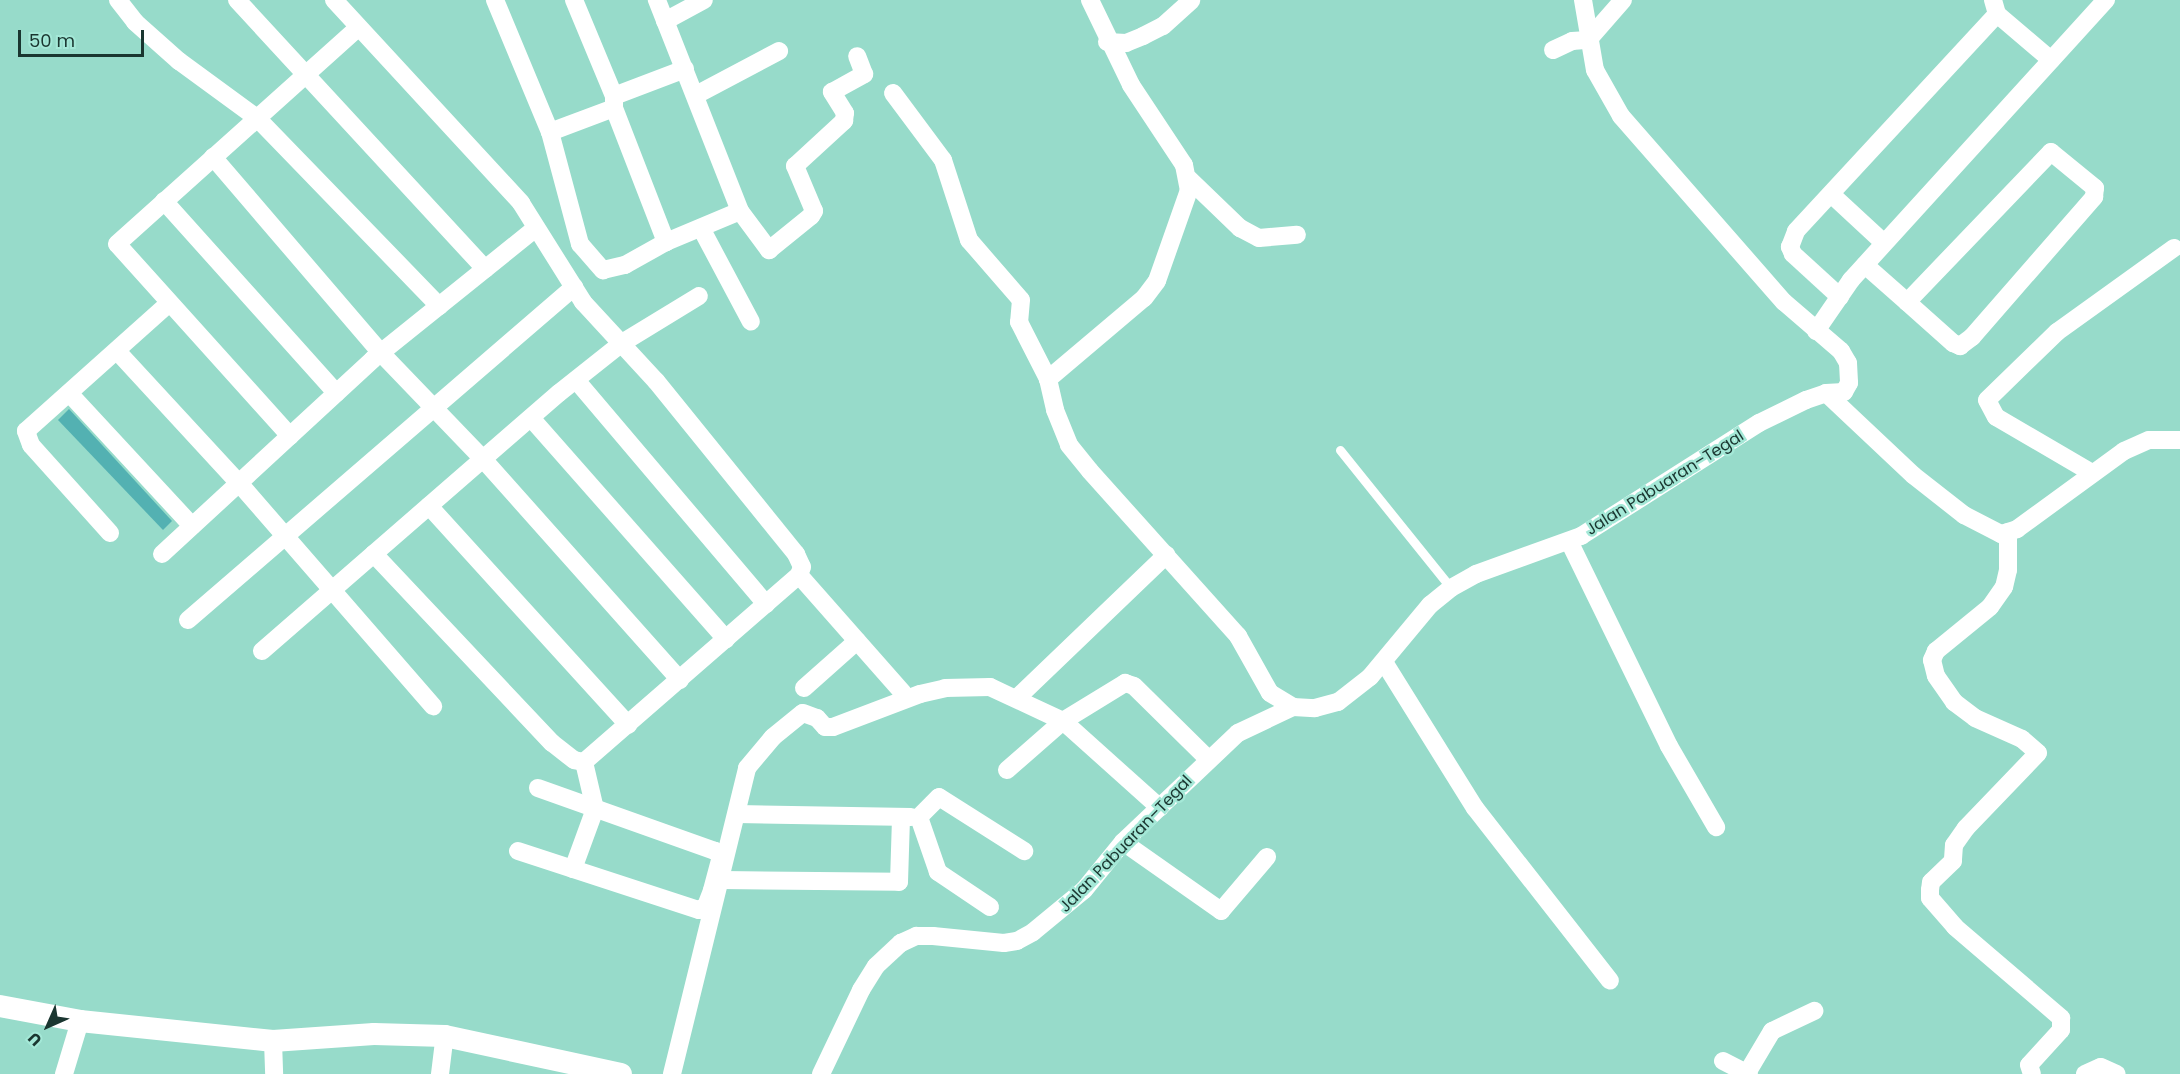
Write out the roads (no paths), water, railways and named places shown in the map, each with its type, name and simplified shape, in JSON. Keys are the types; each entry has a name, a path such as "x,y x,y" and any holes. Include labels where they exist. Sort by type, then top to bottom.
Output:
{"street":[{"path":"118,0 135,22 179,61 257,118 439,306"},
{"path":"237,0 304,76 485,270"},
{"path":"334,0 521,202 574,287 796,554 801,567 799,575 584,762"},
{"path":"495,0 550,132 580,244 597,266 603,270 625,265 666,242 740,211"},
{"path":"574,0 666,242"},
{"path":"657,0 740,211 769,250 811,216 814,211 795,166 844,121 845,113 832,92 864,74 857,56"},
{"path":"665,21 704,0"},
{"path":"1090,0 1107,42 1189,179 1240,228 1259,238 1297,235"},
{"path":"1583,0 1588,40 1595,70 1621,116 1784,302 1816,332 1865,264 2102,1"},
{"path":"1553,50 1572,41 1588,40 1623,0"},
{"path":"1107,42 1126,42 1143,36 1163,26 1191,1"},
{"path":"1840,297 1790,247 1796,231 1995,7 2051,60"},
{"path":"290,436 117,246 164,201 358,28"},
{"path":"696,95 779,51"},
{"path":"550,132 685,69"},
{"path":"893,93 943,160 972,245 1021,300 1019,322 1048,379 1055,410 1069,445 1238,636 1270,693 1293,707"},
{"path":"1865,264 1907,302 1960,346 2094,197 2095,188 2051,152 1907,302"},
{"path":"213,158 381,353 435,406 680,680"},
{"path":"1048,379 1144,298 1156,281 1178,227 1189,179"},
{"path":"1831,194 1884,243"},
{"path":"164,201 336,393"},
{"path":"162,554 381,353 536,228"},
{"path":"701,228 752,322"},
{"path":"2092,473 1996,417 1986,400 2057,332 2174,248"},
{"path":"188,620 574,287"},
{"path":"262,651 576,380 622,343 699,296"},
{"path":"110,532 27,436 26,431 168,304"},
{"name":"Jalan Pabuaran–Tegal","path":"820,1074 848,1013 889,951 916,936 1017,941 1068,905 1123,842 1208,759 1238,734 1293,707 1315,708 1338,702 1354,692 1384,662 1430,605 1451,588 1476,574 1569,541 1618,514 1759,423 1826,393 1844,392 1851,373 1841,351 1816,332"},
{"path":"117,351 239,483 433,706"},
{"path":"576,380 766,604"},
{"path":"69,393 192,526"},
{"path":"1826,393 1883,449 1964,515 1989,530 2008,532 2037,515 2092,473 2140,443 2180,440"},
{"path":"531,418 726,639"},
{"path":"429,506 628,725"},
{"path":"2008,532 2008,570 2004,587 1990,607 1936,651 1932,660 1936,676 1954,702 1975,718 2022,739 2038,753 1966,828 1954,845 1953,861 1931,882 1930,898 1955,927 2061,1018 2061,1030 2029,1065 2032,1074"},
{"path":"1569,541 1669,746 1716,827"},
{"path":"374,554 552,743 574,760 584,762"},
{"path":"1017,698 1166,555"},
{"path":"799,575 903,693"},
{"path":"804,688 857,641"},
{"path":"1384,662 1475,808 1610,981"},
{"path":"1006,770 1063,721 1125,683 1134,686 1208,759"},
{"path":"672,1074 722,880 747,768 773,737 804,713 817,717 825,727 833,727 885,705 945,688 990,687 1063,721 1160,808"},
{"path":"573,870 595,809 584,762"},
{"path":"518,851 693,909 706,906 719,853 538,788"},
{"path":"737,814 910,817 939,797 1024,851"},
{"path":"722,880 899,882 910,817"},
{"path":"910,817 938,872 990,907"},
{"path":"1123,842 1221,911 1267,856"},
{"path":"0,1006 80,1021 273,1041 374,1034 445,1036 621,1074"},
{"path":"1723,1061 1748,1073 1772,1031 1814,1011"},
{"path":"64,1074 80,1021"},
{"path":"440,1074 445,1036"},
{"path":"273,1041 274,1074"},
{"path":"2085,1074 2101,1067 2117,1074"}],"lane":[{"path":"1340,450 1451,588"}]}
